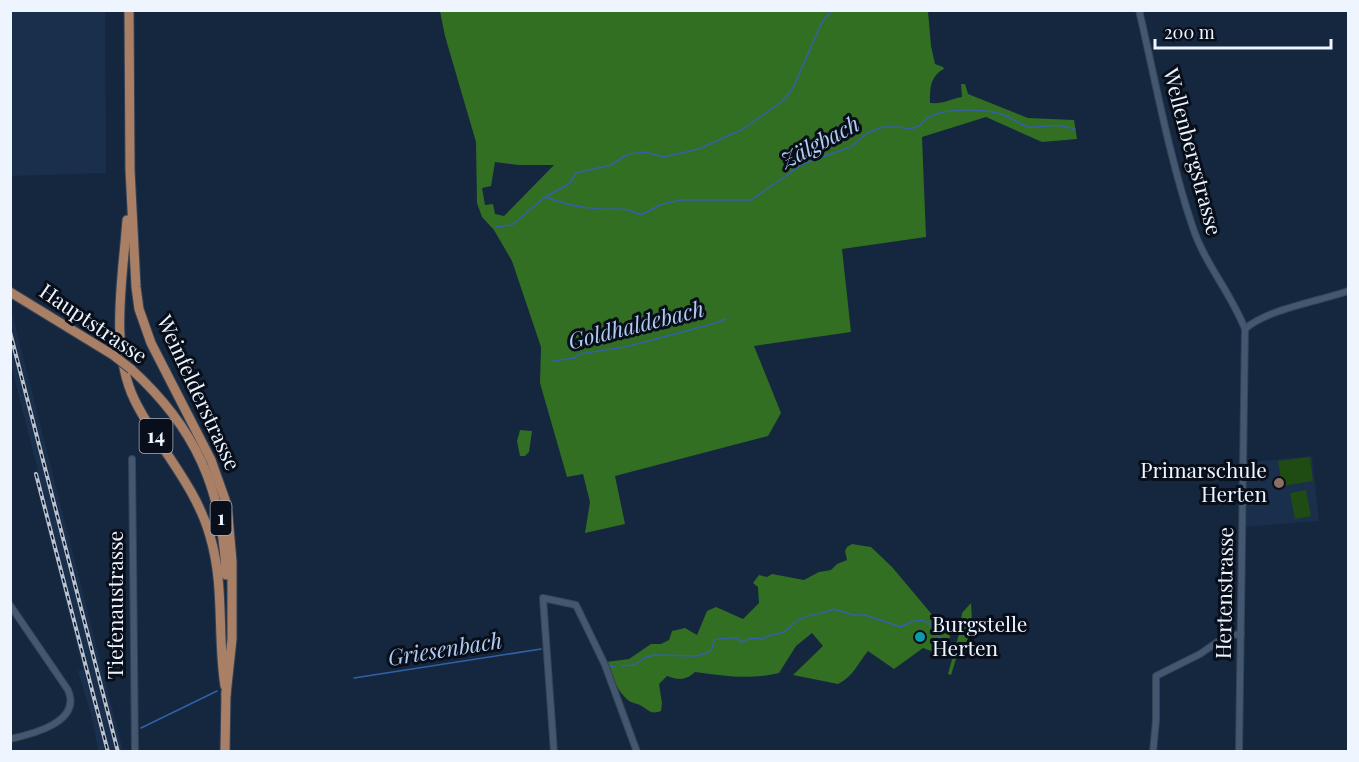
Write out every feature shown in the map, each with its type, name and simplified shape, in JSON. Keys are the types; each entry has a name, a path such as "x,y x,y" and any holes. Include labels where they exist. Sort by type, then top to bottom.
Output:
{"main road":[{"name":"Weinfelderstrasse","path":"129,10 133,262 139,309 163,368 211,460 227,505 232,561 232,639 226,695"},
{"name":"Weinfelderstrasse","path":"130,170 120,323 121,354 134,399 189,487 210,534 219,576 226,695"},
{"name":"Hauptstrasse","path":"10,292 132,369 166,404 192,440 211,482 222,524 226,574 226,695"},
{"name":"1","path":"222,751 226,695"}],"street":[{"name":"Wellenbergstrasse","path":"1139,10 1170,145 1193,228 1205,258 1237,308 1245,329"},
{"path":"1245,329 1252,322 1348,291"},
{"name":"Hertenstrasse","path":"1239,752 1245,329"},
{"name":"Tiefenaustrasse","path":"132,459 135,752"},
{"path":"554,752 543,598 576,605 605,665 637,752"},
{"path":"10,605 68,690 71,706 65,716 52,724 28,735 10,739"},
{"path":"1153,752 1156,676 1200,654 1226,636 1241,634"}],"shaded area":[{"path":"10,11 105,11 106,173 11,176"},
{"path":"11,309 123,751 98,751 93,722 78,671 83,669 33,472 38,471 11,365"},
{"name":"Primarschule Herten","path":"1312,456 1319,521 1242,527 1243,463"}],"green space":[{"path":"440,11 928,11 935,64 944,69 933,79 930,103 962,97 961,84 965,84 968,94 1028,118 1074,120 1077,139 1042,142 986,117 922,137 926,237 842,249 851,332 754,346 781,413 768,436 615,476 625,524 585,533 590,502 583,474 567,477 540,383 541,347 512,261 494,230 482,217 477,203 476,142 445,36","holes":["495,162 554,165 504,216 495,214 493,204 485,205 482,188 491,186"]},
{"path":"520,430 532,431 529,452 525,456 520,456 517,441"},
{"path":"1310,457 1313,481 1282,486 1278,461"},
{"path":"1306,490 1311,516 1295,519 1290,493"},
{"path":"852,544 871,547 892,567 950,636 945,656 923,648 894,669 868,651 851,674 838,684 793,675 823,646 812,633 796,646 779,673 747,677 695,672 682,679 667,676 659,684 661,711 650,711 631,702 619,689 606,662 629,659 651,644 661,644 669,640 672,631 685,628 697,635 707,611 716,607 743,619 759,603 758,587 753,583 759,575 767,577 772,574 804,580 819,572 831,570 837,564 847,560 845,551"},
{"path":"971,603 972,621 967,644 961,643 951,675 948,674 960,630 962,613"}],"waterway":[{"path":"496,227 512,225 545,197 569,184 576,173 611,165 628,154 646,152 664,157 699,149 743,129 784,100 793,88 822,22 833,10"},
{"name":"Zälgbach","path":"545,197 579,207 625,209 641,215 662,204 681,200 751,200 803,164 851,147 867,133 883,127 911,129 921,125 935,114 960,110 996,113 1029,127 1058,126 1075,129"},
{"name":"Goldhaldebach","path":"553,361 575,358 579,354 625,347 726,319"},
{"name":"Griesenbach","path":"622,666 634,665 646,657 655,655 698,656 711,651 714,640 738,638 740,642 752,638 763,639 783,632 801,618 834,609 853,615 865,615 901,627 914,621 924,621 932,626 942,643"},
{"name":"Griesenbach","path":"354,678 541,649"},
{"path":"609,666 616,667"},
{"name":"Griesenbach","path":"141,728 217,691"}],"railway":[{"path":"10,332 118,752"},
{"path":"36,474 108,752"}],"place":[{"name":"Primarschule Herten","path":"1279,483"},
{"name":"Burgstelle Herten","path":"920,637"}]}
